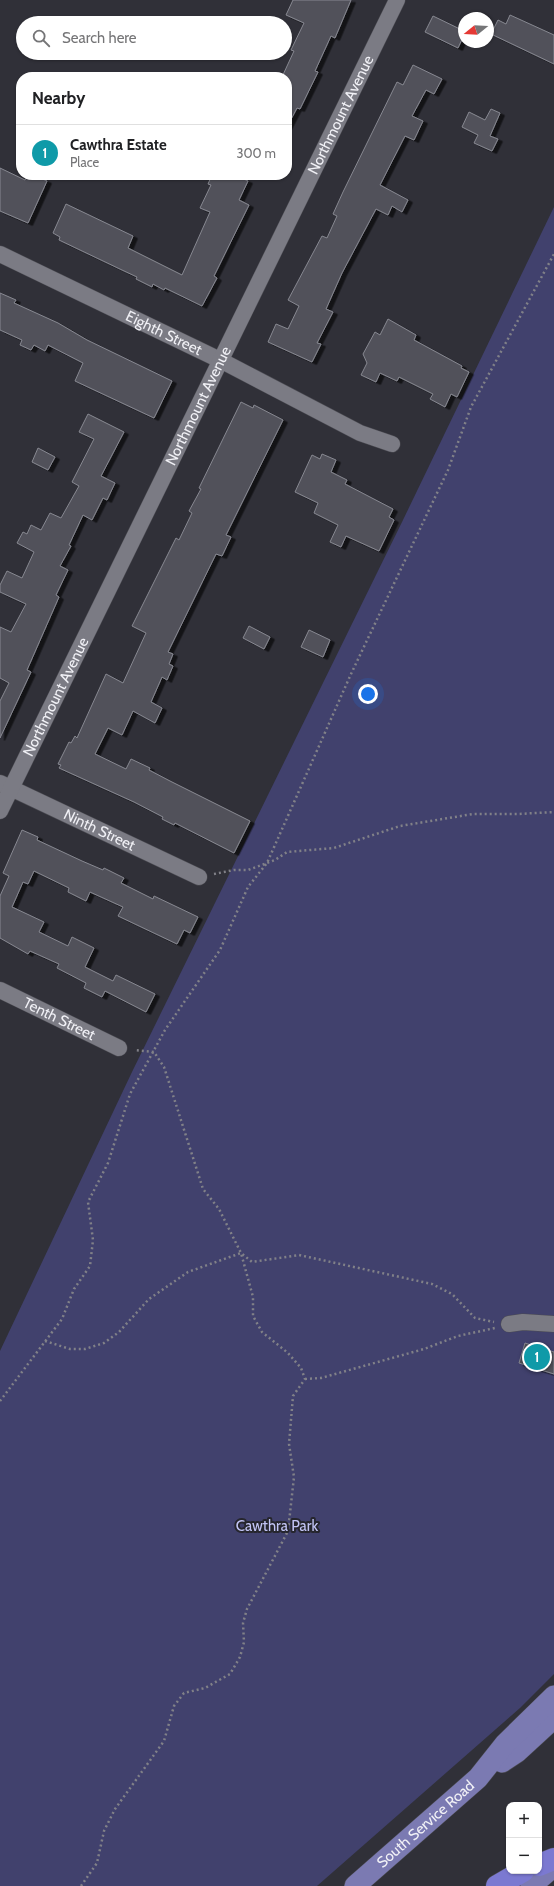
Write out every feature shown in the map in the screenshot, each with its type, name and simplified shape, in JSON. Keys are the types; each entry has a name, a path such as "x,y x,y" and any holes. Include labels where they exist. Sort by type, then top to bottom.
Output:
{"highway":[{"path":"542,1864 554,1859"},
{"path":"497,1886 518,1874"}],"main road":[{"name":"South Service Road","path":"478,1778 505,1744 554,1696"},
{"name":"South Service Road","path":"355,1886 478,1778 517,1752 554,1718"},
{"path":"531,1886 554,1866"}],"street":[{"name":"Northmount Avenue","path":"0,811 5,786 222,361 397,0"},
{"name":"Eighth Street","path":"0,254 222,361 360,433 392,444"},
{"name":"Ninth Street","path":"5,786 199,877"},
{"name":"Tenth Street","path":"0,990 119,1048"},
{"path":"509,1324 524,1322 554,1324"}],"path":[{"path":"0,1401 62,1319 74,1288 90,1266 93,1240 88,1202 108,1163 130,1094 165,1030 220,950 248,887 267,863 351,674 448,470 471,407 554,254"},
{"path":"199,877 234,870 248,870 267,863 287,852 334,848 400,826 473,814 554,812"},
{"path":"119,1048 154,1052 164,1067 203,1189 219,1209 241,1253 253,1297 253,1316 262,1332 288,1353 301,1368 305,1379"},
{"path":"241,1253 252,1262 299,1255 432,1284 452,1294 475,1318 509,1324"},
{"path":"45,1341 70,1349 86,1349 104,1343 119,1332 149,1299 188,1272 241,1253"},
{"path":"305,1379 321,1378 424,1349 458,1336 509,1324"},
{"path":"80,1886 97,1863 104,1831 115,1808 164,1741 174,1706 184,1693 204,1688 230,1674 240,1657 244,1642 243,1623 247,1609 288,1531 294,1477 290,1444 293,1396 305,1379"}],"green space":[{"name":"Cawthra Park","path":"554,207 554,1674 520,1708 317,1886 0,1886 0,1351 132,1072 403,520"}],"building":[{"path":"293,0 351,0 335,38 331,36 315,71 318,72 300,109 297,108 292,118 292,72 284,72 290,60 292,60 294,51 292,50 292,48 304,23 292,18 292,16 286,15"},
{"path":"510,15 554,35 554,64 494,35 494,28 498,20 506,24"},
{"path":"433,16 458,28 458,48 425,32"},
{"path":"413,65 442,79 434,94 426,90 412,116 423,121 414,140 405,136 380,185 408,200 402,212 392,206 388,215 376,209 342,273 326,309 333,312 317,343 321,344 312,362 268,342 276,324 288,329 299,306 288,300 322,236 327,238 337,216 333,214 397,82 403,85"},
{"path":"491,109 500,113 490,136 498,139 492,151 474,143 478,135 462,127 469,112 485,120"},
{"path":"0,168 16,176 16,180 47,181 28,223 0,211"},
{"path":"210,180 248,181 239,200 249,205 214,276 217,278 202,306 165,288 164,290 153,284 152,287 136,279 137,277 59,240 60,237 53,233 66,204 133,236 128,248 182,275 210,212 200,208 211,185 208,184"},
{"path":"0,293 16,300 14,303 58,323 87,340 172,381 154,418 75,381 83,363 48,345 45,351 34,345 31,350 20,345 22,340 0,330"},
{"path":"388,319 416,335 414,340 462,366 461,368 469,372 457,397 451,394 445,407 430,399 433,394 399,377 397,381 380,373 376,382 361,375 367,363 363,354 375,332 380,335"},
{"path":"241,402 253,408 254,405 283,420 226,535 231,537 222,556 216,554 168,652 173,654 169,664 173,666 167,680 162,677 151,702 162,708 155,723 133,711 122,735 108,728 95,754 126,769 131,759 150,768 149,770 170,781 250,821 234,853 175,823 174,825 162,819 163,817 134,802 59,768 61,765 58,764 69,742 71,743 75,736 77,738 106,674 123,683 146,633 132,626 176,538 179,540 192,513 189,511 201,489 199,488"},
{"path":"88,414 124,432 101,476 115,483 107,500 103,498 92,520 83,515 69,545 71,546 60,566 68,570 56,595 59,597 27,670 31,672 0,738 0,701 9,683 0,678 0,627 11,632 26,604 0,592 0,585 7,571 22,578 34,552 17,543 23,532 27,534 31,525 41,530 50,513 61,518 79,486 72,482 94,439 79,432"},
{"path":"38,448 55,457 48,470 32,462"},
{"path":"322,454 336,460 331,472 347,480 345,484 393,509 389,517 394,520 379,551 346,536 341,547 330,542 338,525 314,513 318,503 295,492 312,455 320,459"},
{"path":"249,626 270,637 264,649 243,638"},
{"path":"309,630 330,640 323,657 301,647"},
{"path":"22,830 38,837 37,840 82,861 103,870 104,868 124,878 121,883 153,899 154,896 198,917 190,933 184,930 177,944 118,916 123,907 90,892 86,901 68,892 69,888 34,871 28,884 23,882 12,907 44,922 39,932 68,946 72,937 94,948 85,967 113,981 116,975 155,994 146,1012 105,991 102,997 84,988 86,983 57,968 59,964 30,951 28,954 0,938 0,896 9,876 3,873"},
{"path":"525,1343 554,1352 554,1374 519,1363"}],"place":[{"name":"Cawthra Estate","path":"537,1357"}]}
